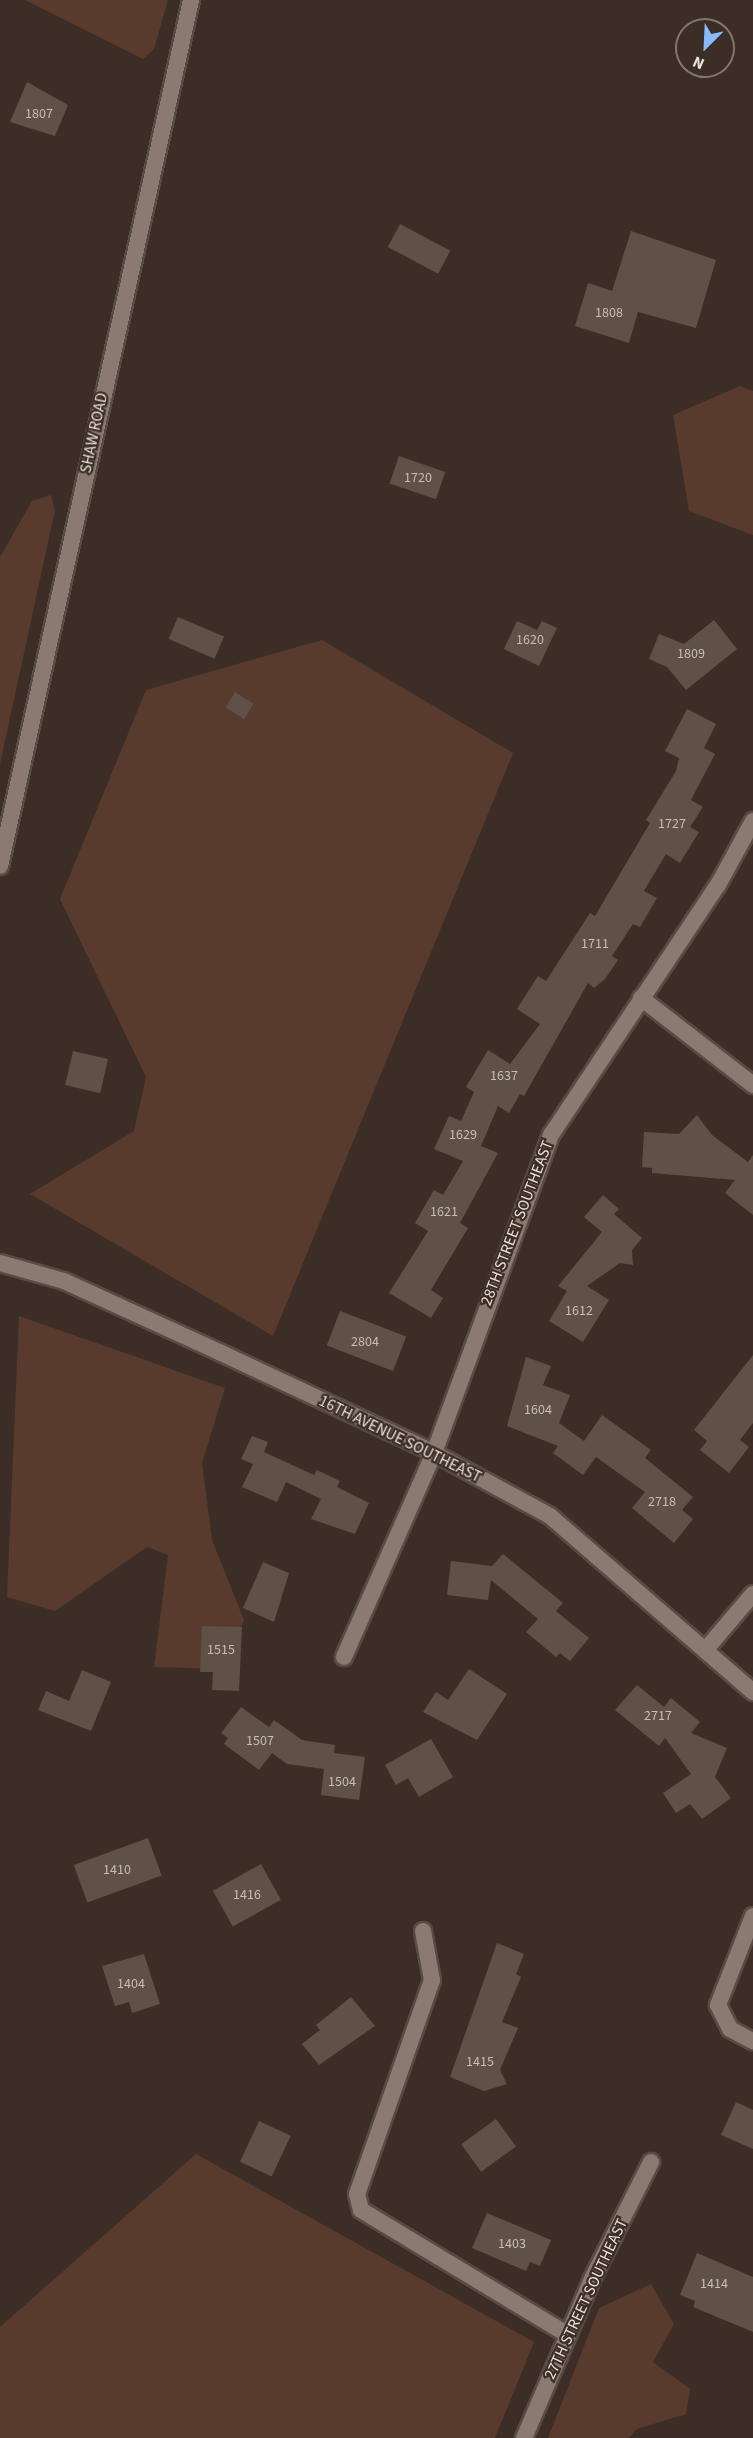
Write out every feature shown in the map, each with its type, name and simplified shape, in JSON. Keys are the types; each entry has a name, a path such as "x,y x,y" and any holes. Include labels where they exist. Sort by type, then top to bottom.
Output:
{"street":[{"name":"SHAW ROAD","path":"0,866 191,0"},
{"name":"28TH STREET SOUTHEAST","path":"344,1658 434,1453 551,1135 718,885 753,821"},
{"path":"641,998 753,1085"},
{"name":"16TH AVENUE SOUTHEAST","path":"0,1263 64,1281 434,1453 579,1535 707,1648 753,1692"},
{"path":"707,1648 753,1594"},
{"path":"753,1916 721,1992 722,2018 730,2029 753,2041"},
{"path":"423,1931 432,1980 357,2194 360,2210 568,2335"},
{"name":"27TH STREET SOUTHEAST","path":"524,2438 568,2335 651,2162"}],"shaded area":[{"path":"25,0 168,0 154,49 143,59"},
{"path":"740,386 753,391 753,535 689,511 673,415"},
{"path":"51,495 55,510 0,764 0,557 32,501"},
{"path":"322,640 513,753 273,1336 30,1194 134,1131 146,1077 60,899 146,690"},
{"path":"19,1316 225,1388 202,1463 212,1540 244,1620 223,1669 154,1667 168,1555 147,1547 55,1611 7,1597"},
{"path":"196,2154 534,2342 495,2438 0,2438 0,2327"},
{"path":"651,2284 674,2324 653,2362 690,2389 686,2414 637,2429 629,2438 548,2438 599,2308"}],"building":[{"path":"27,82 68,105 55,136 10,122"},
{"path":"400,224 450,251 438,274 388,247"},
{"path":"631,231 716,260 696,328 638,312 629,343 575,326 588,283 612,291"},
{"path":"399,456 445,472 436,499 390,483"},
{"path":"178,617 224,637 215,659 169,639"},
{"path":"714,620 737,649 686,690 667,667 649,659 659,634 684,644"},
{"path":"517,621 537,630 542,621 557,628 539,666 504,649"},
{"path":"235,692 254,704 244,719 225,707"},
{"path":"687,709 716,724 704,748 715,754 691,800 703,807 690,827 699,832 680,863 666,854 644,891 657,898 640,927 633,924 612,956 618,960 605,979 594,988 588,983 524,1096 520,1094 509,1113 498,1106 481,1146 498,1153 460,1223 468,1228 431,1290 443,1298 431,1318 389,1293 428,1231 415,1223 434,1190 443,1195 463,1161 434,1149 449,1116 461,1121 474,1092 466,1087 488,1050 510,1064 540,1024 517,1009 538,976 546,981 590,913 595,916 650,823 646,820 676,771 679,758 665,751"},
{"path":"73,1051 108,1059 100,1093 65,1085"},
{"path":"697,1115 712,1135 748,1162 753,1155 753,1215 725,1193 735,1180 652,1173 652,1168 642,1167 644,1132 679,1134"},
{"path":"603,1195 619,1209 614,1214 642,1238 632,1250 633,1265 620,1263 587,1286 609,1300 583,1342 549,1321 567,1291 558,1286 602,1232 584,1217"},
{"path":"340,1311 406,1336 393,1371 327,1346"},
{"path":"753,1355 753,1423 740,1440 749,1447 729,1473 700,1450 707,1441 694,1430"},
{"path":"526,1357 551,1366 543,1385 570,1395 559,1423 584,1441 602,1415 651,1450 645,1458 693,1497 682,1510 693,1519 674,1543 632,1508 645,1492 596,1457 583,1475 553,1453 558,1446 507,1426"},
{"path":"252,1436 268,1442 264,1452 314,1475 317,1470 340,1481 337,1487 369,1503 355,1534 311,1519 321,1499 286,1482 277,1502 242,1487 253,1464 241,1459"},
{"path":"503,1554 563,1603 556,1611 589,1638 570,1661 560,1653 556,1657 526,1632 538,1619 491,1580 488,1600 447,1595 451,1561 492,1566"},
{"path":"263,1562 289,1573 274,1622 243,1608"},
{"path":"202,1626 242,1627 239,1691 212,1690 213,1672 200,1672"},
{"path":"469,1669 507,1694 477,1740 423,1712 436,1692 448,1700"},
{"path":"82,1670 111,1682 91,1731 38,1710 46,1691 69,1701"},
{"path":"637,1685 664,1707 671,1698 700,1722 691,1733 727,1748 715,1777 731,1798 702,1819 690,1804 676,1813 663,1793 691,1774 665,1738 659,1746 615,1710"},
{"path":"241,1707 269,1727 274,1720 302,1740 335,1745 334,1753 365,1757 359,1800 321,1795 324,1769 287,1764 272,1753 259,1770 224,1744 228,1738 221,1733"},
{"path":"431,1739 453,1777 419,1797 408,1778 396,1785 385,1765"},
{"path":"148,1838 162,1876 87,1903 74,1865"},
{"path":"261,1864 281,1900 233,1927 213,1891"},
{"path":"497,1943 524,1954 516,1974 521,1977 502,2022 518,2028 500,2070 507,2084 484,2091 450,2077"},
{"path":"144,1954 160,2004 132,2013 129,2002 115,2006 102,1966"},
{"path":"351,1997 375,2026 319,2065 302,2044 320,2030 316,2025"},
{"path":"736,2102 753,2110 753,2149 721,2135"},
{"path":"496,2119 516,2147 481,2172 461,2144"},
{"path":"259,2121 291,2136 272,2177 240,2162"},
{"path":"487,2213 551,2240 540,2266 530,2262 526,2271 472,2248"},
{"path":"697,2253 753,2277 753,2332 693,2307 695,2301 680,2295"}]}
